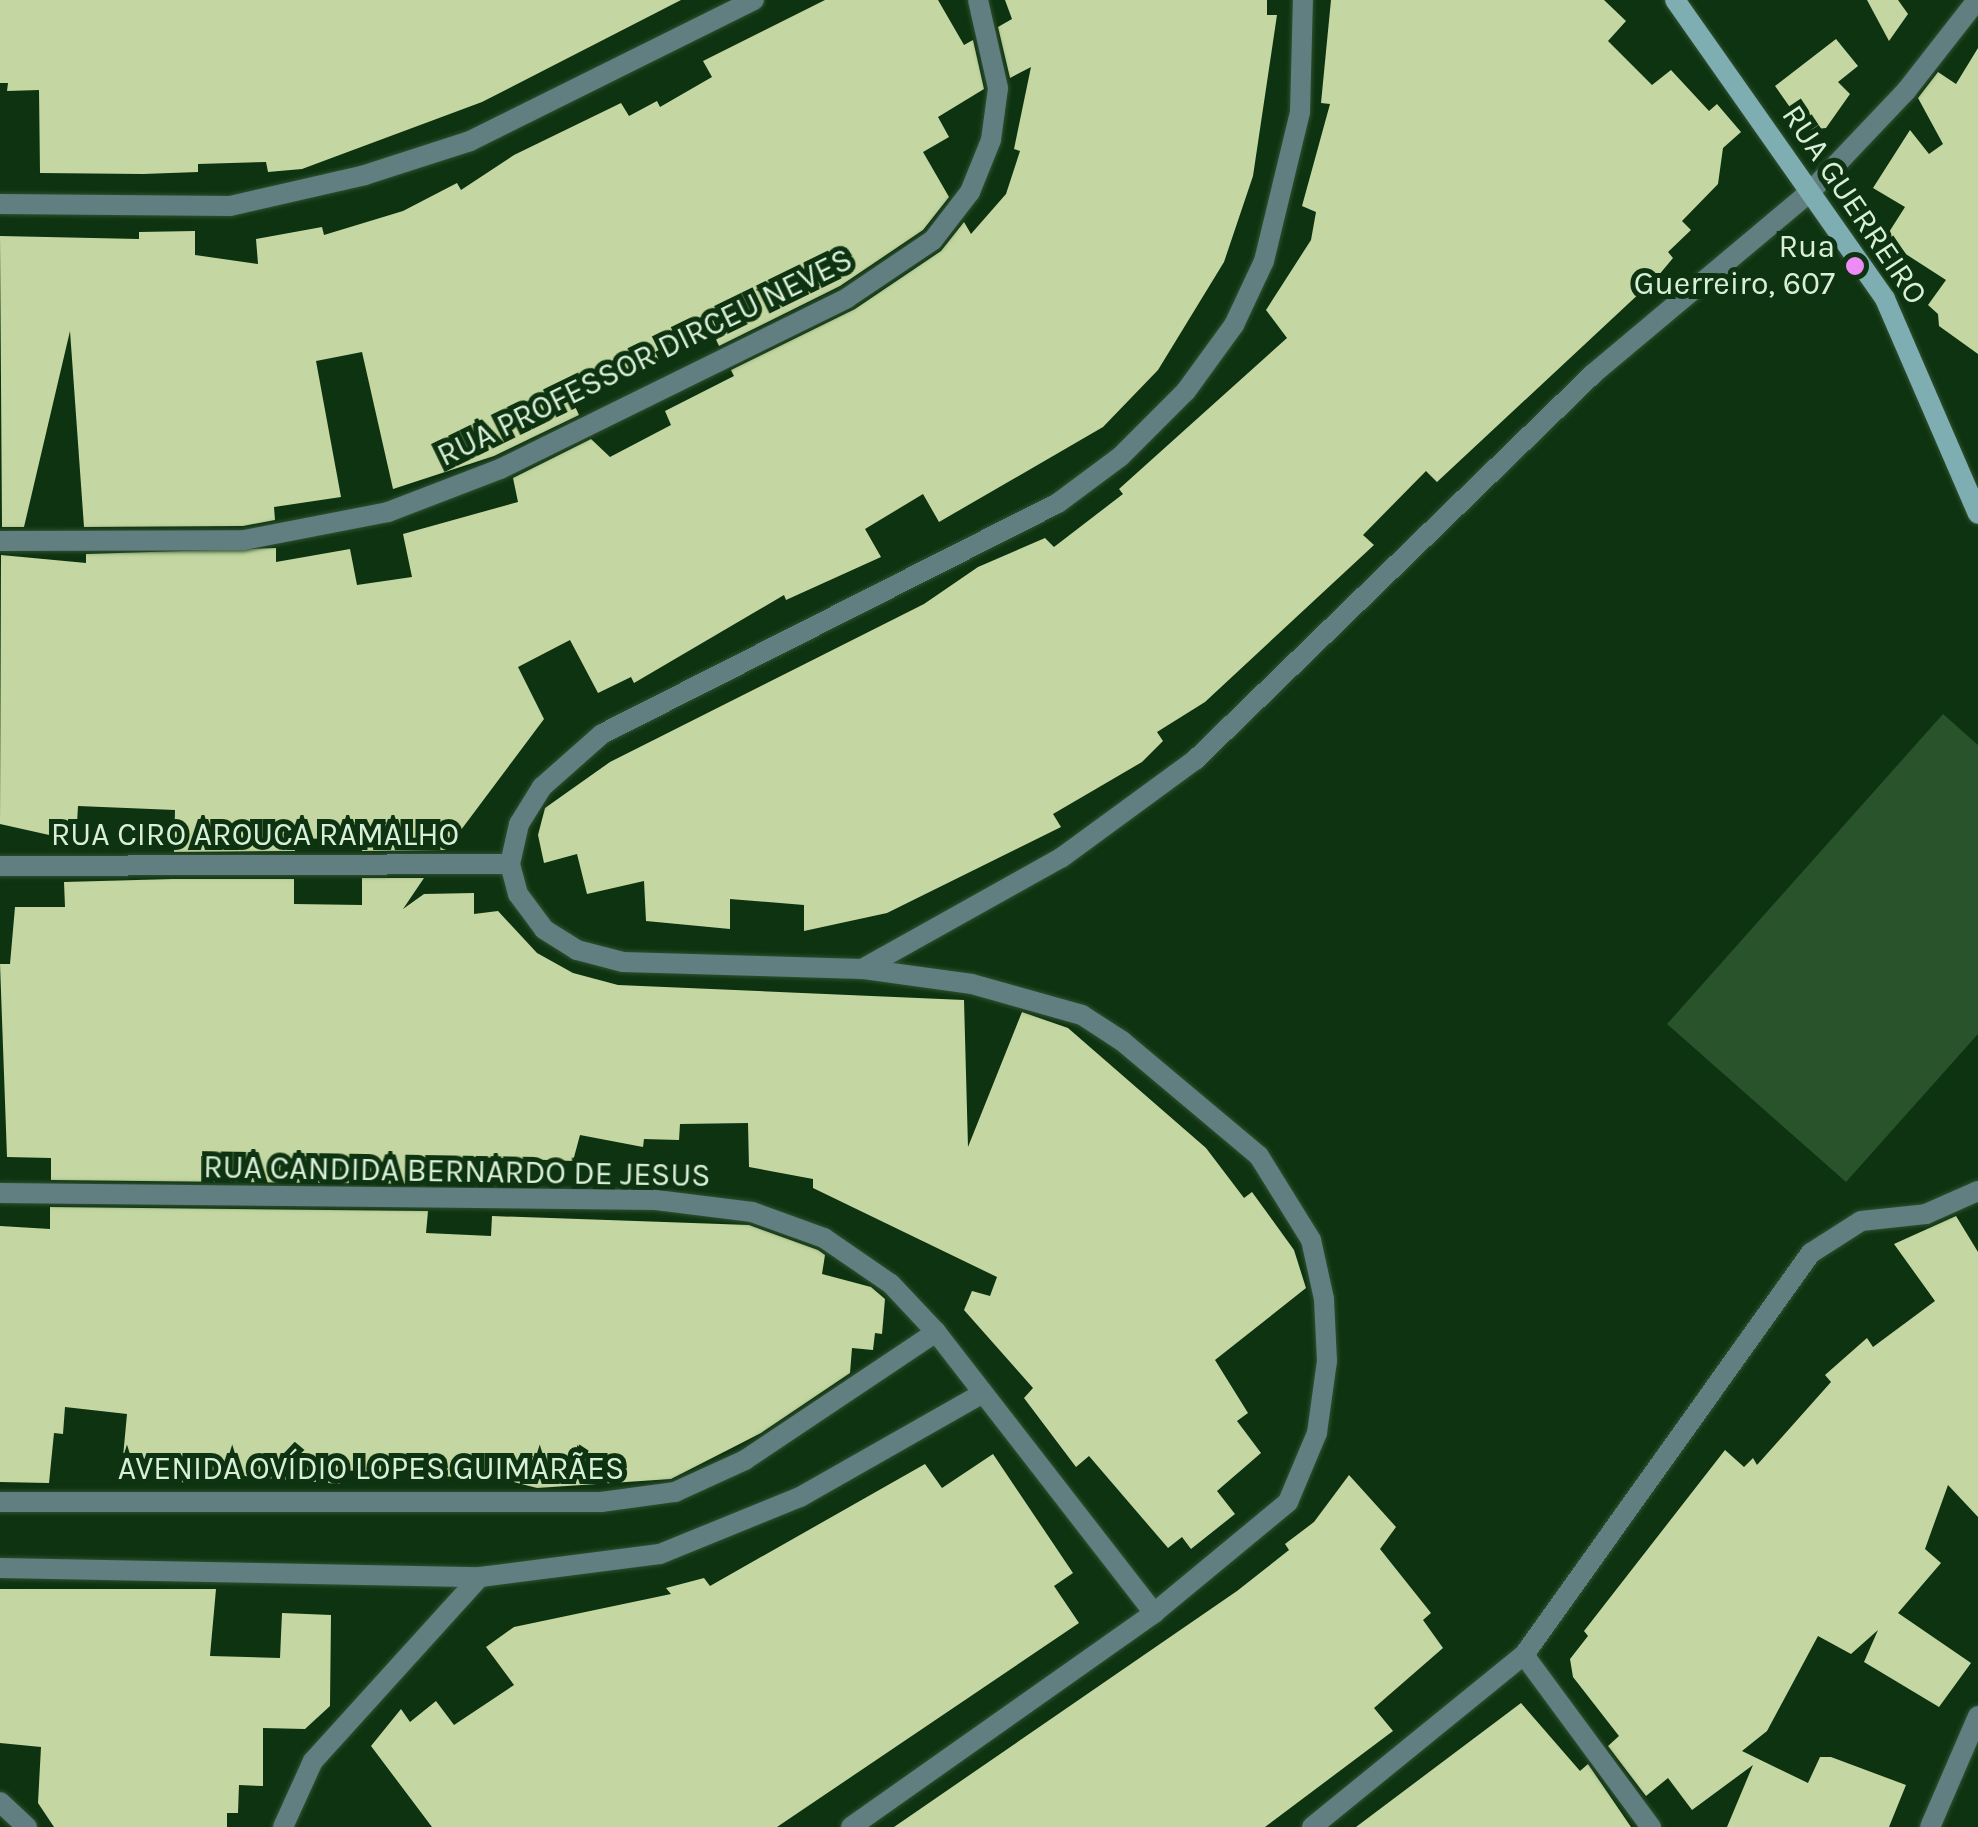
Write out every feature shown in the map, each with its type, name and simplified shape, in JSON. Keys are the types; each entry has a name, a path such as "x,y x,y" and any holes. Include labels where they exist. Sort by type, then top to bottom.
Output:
{"street":[{"path":"0,204 230,206 365,175 470,141 754,0"},
{"name":"RUA PROFESSOR DIRCEU NEVES","path":"0,541 244,540 388,512 500,470 847,298 933,240 970,192 991,140 998,88 978,0"},
{"path":"851,1827 1154,1613 1242,1545 1288,1502 1304,1474 1317,1434 1326,1361 1324,1299 1311,1240 1259,1156 1122,1040 1082,1015 972,984 862,969 624,962 577,950 544,930 518,894 510,864 520,824 542,787 602,734 1058,503 1120,457 1186,391 1234,325 1264,261 1300,112 1302,0"},
{"name":"RUA GUERREIRO","path":"1675,0 1812,190 1906,338 1978,514"},
{"path":"862,969 1061,858 1195,760 1593,374 1812,190 1906,91 1977,0"},
{"name":"RUA CIRO AROUCA RAMALHO","path":"0,866 510,864"},
{"path":"1312,1827 1524,1655 1811,1253 1862,1221 1926,1214 1978,1191"},
{"name":"RUA CANDIDA BERNARDO DE JESUS","path":"0,1193 656,1200 752,1212 824,1238 891,1284 936,1332 1154,1613"},
{"name":"AVENIDA OVÍDIO LOPES GUIMARÃES","path":"0,1502 602,1502 675,1492 745,1460 936,1332"},
{"path":"0,1568 480,1577 660,1554 734,1528 983,1393"},
{"path":"282,1827 313,1760 480,1577"},
{"path":"1524,1655 1652,1827"},
{"path":"1930,1827 1978,1716"},
{"path":"0,1802 26,1827"}],"green space":[{"path":"1943,714 1978,745 1978,1034 1846,1182 1667,1024"}],"building":[{"path":"0,0 681,0 482,102 302,169 268,172 266,162 198,164 198,172 143,174 40,173 39,90 7,91 8,83 0,83"},
{"path":"825,0 938,0 964,45 973,40 984,89 938,117 949,137 923,152 949,197 923,230 840,286 719,346 709,324 655,352 659,360 572,400 579,415 494,456 393,489 362,352 316,361 341,497 274,507 275,520 243,526 84,527 70,331 24,527 2,527 0,236 139,239 139,232 195,231 195,255 258,264 256,239 322,227 324,235 403,211 457,183 461,190 514,155 621,103 629,116 657,101 660,107 712,77 703,61"},
{"path":"1005,0 1267,0 1267,15 1277,15 1253,176 1224,262 1158,370 1103,427 939,522 923,494 865,529 881,557 786,600 784,595 634,683 631,677 598,693 570,640 518,667 544,719 446,850 362,851 362,838 295,839 295,851 174,852 175,810 78,806 76,841 0,824 1,555 86,563 86,554 276,548 276,562 350,549 357,585 412,577 403,534 518,502 513,478 591,439 610,457 671,425 665,411 734,376 731,370 855,309 941,251 964,222 971,234 1006,194 1020,151 1014,149 1031,67 1010,78 998,27 1012,19"},
{"path":"1331,0 1604,0 1626,21 1608,41 1652,85 1671,70 1709,111 1717,104 1741,132 1723,148 1718,184 1682,221 1691,230 1668,252 1673,258 1658,276 1437,482 1426,471 1363,535 1374,545 1205,702 1157,732 1163,741 1142,762 1053,814 1061,827 887,913 804,931 804,905 730,899 730,929 646,921 644,881 587,894 577,854 544,863 538,835 545,808 610,762 924,604 978,567 1045,538 1054,547 1123,494 1119,489 1287,338 1266,310 1311,240 1316,212 1302,206 1330,104 1321,103"},
{"path":"1867,0 1898,0 1908,14 1889,41"},
{"path":"1836,39 1858,66 1838,82 1850,94 1826,128 1806,130 1775,86"},
{"path":"1978,48 1978,354 1939,326 1938,314 1928,305 1946,280 1884,240 1905,207 1873,188 1910,130 1929,154 1943,144 1918,98 1938,72 1956,84"},
{"path":"362,878 424,878 403,909 424,894 474,893 474,914 498,911 537,953 573,973 618,985 964,1000 968,1147 1022,1012 1068,1028 1206,1148 1244,1198 1252,1192 1294,1250 1306,1288 1215,1360 1248,1413 1237,1421 1261,1453 1217,1491 1235,1514 1191,1549 1182,1537 1168,1548 1089,1456 1076,1467 1024,1398 1033,1388 964,1310 972,1291 990,1296 997,1277 813,1188 813,1179 749,1167 748,1123 680,1124 679,1140 644,1139 643,1147 580,1135 573,1161 473,1157 473,1165 432,1164 430,1184 51,1180 51,1158 7,1157 0,964 10,964 15,907 65,907 64,882 173,879 294,879 294,904 362,905"},
{"path":"50,1207 428,1211 426,1233 491,1236 492,1216 749,1225 818,1250 825,1255 822,1274 871,1287 885,1299 882,1334 875,1333 873,1350 852,1348 850,1373 761,1433 671,1479 537,1488 506,1480 341,1470 340,1484 207,1473 194,1474 193,1482 155,1483 157,1460 123,1457 127,1414 65,1407 63,1434 54,1433 49,1483 0,1482 0,1226 50,1229"},
{"path":"1956,1216 1978,1252 1978,1517 1948,1485 1925,1549 1941,1563 1898,1613 1971,1663 1939,1707 1864,1662 1878,1630 1851,1654 1818,1636 1767,1731 1742,1751 1808,1783 1820,1757 1831,1757 1906,1785 1889,1827 1727,1827 1753,1765 1692,1810 1668,1778 1646,1796 1608,1746 1619,1736 1573,1677 1570,1659 1588,1636 1584,1631 1725,1450 1744,1467 1753,1458 1757,1465 1831,1382 1825,1375 1867,1338 1873,1347 1935,1301 1894,1244"},
{"path":"993,1454 1073,1573 1054,1586 1079,1623 777,1827 432,1827 371,1746 401,1709 410,1722 436,1701 454,1725 514,1685 486,1647 514,1627 671,1594 666,1588 704,1578 710,1586 925,1464 942,1488"},
{"path":"1349,1475 1396,1527 1380,1549 1431,1613 1423,1620 1443,1648 1374,1708 1393,1731 1265,1827 894,1827 1237,1591 1289,1550 1285,1544 1314,1522"},
{"path":"0,1589 216,1589 210,1656 280,1658 282,1613 331,1615 330,1706 305,1729 263,1728 263,1786 239,1785 238,1813 227,1813 227,1827 54,1827 38,1803 41,1747 0,1743"},
{"path":"1521,1703 1580,1771 1588,1764 1631,1827 1356,1827"}],"place":[{"name":"Rua Guerreiro, 607","path":"1855,266"}]}
